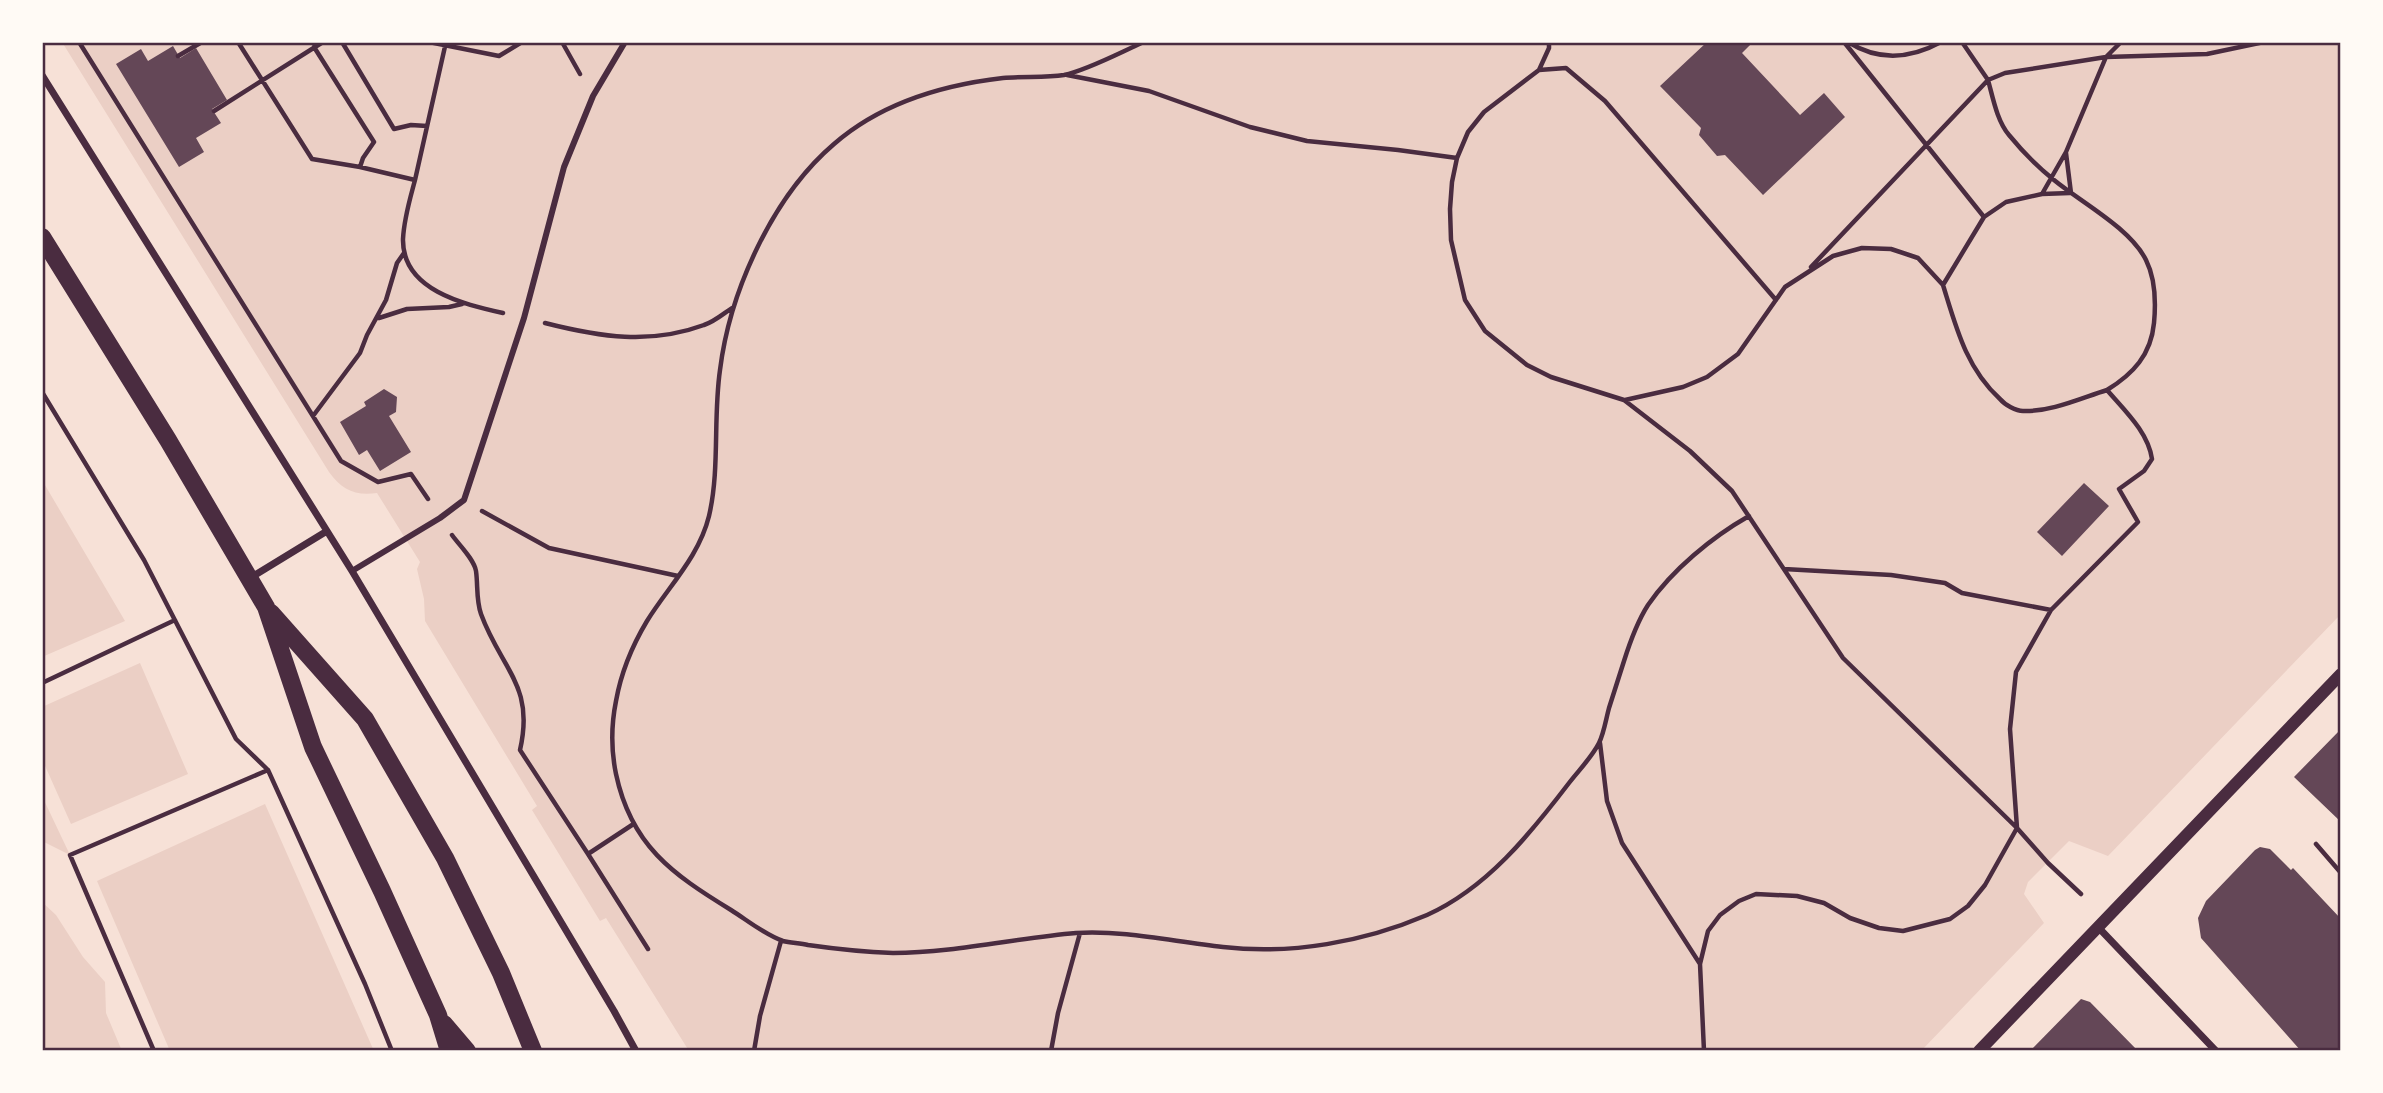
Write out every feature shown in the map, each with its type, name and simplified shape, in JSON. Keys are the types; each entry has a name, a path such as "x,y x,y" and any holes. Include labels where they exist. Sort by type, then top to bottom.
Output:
{"main road":[{"path":"42,237 168,440 266,607 313,747 383,891 438,1015 449,1051"},
{"path":"266,607 365,719 445,858 501,973 533,1051"},
{"path":"438,1015 467,1051"}],"street":[{"path":"352,571 440,518 464,500 524,318 564,167 593,96 625,42"},
{"path":"42,75 352,571 636,1051"},
{"path":"250,578 327,531"},
{"path":"1979,1051 2341,674"},
{"path":"2097,926 2216,1051"}],"path":[{"path":"79,42 341,461 378,482 411,474 476,569 480,611 517,683 525,715 520,750 648,948"},
{"path":"178,56 202,42"},
{"path":"238,42 312,159 415,180"},
{"path":"214,111 323,42"},
{"path":"342,42 394,129 411,125 427,126"},
{"path":"429,42 499,56 522,42"},
{"path":"1067,75 1144,42"},
{"path":"1549,42 1539,70 1484,112 1468,132 1457,158 1451,196 1451,240 1465,300 1475,319 1505,349 1527,365 1551,377 1624,400 1690,451 1732,491 1843,658 2081,894"},
{"path":"1846,42 1860,50 1885,56 1908,56 1941,42"},
{"path":"1846,42 1984,217"},
{"path":"1624,400 1683,387 1707,377 1738,354 1786,287 1833,256 1862,248 1891,249 1918,258 1943,285 1968,359 1986,386 2003,403 2021,412 2055,406 2107,390 2129,377 2145,354 2153,330 2154,289 2145,258 2129,239 2051,178 2006,132 1995,107 1988,80 1962,42"},
{"path":"2042,194 2066,152 2106,57 2121,42"},
{"path":"1808,271 1988,80 2005,73 2106,57 2207,54 2264,42"},
{"path":"446,44 405,218 404,252 414,274 462,304 591,335 648,337 706,325 733,307"},
{"path":"314,47 374,142 360,167"},
{"path":"1539,70 1566,68 1605,101 1776,300"},
{"path":"1457,158 1307,141 1250,127 1149,91 1067,75 967,83 928,93 891,106 837,141 816,161 784,202 752,260 733,307 719,372 712,499 707,523 697,549 646,623 620,679 614,708 614,764 624,806 632,825 654,852 699,890 781,941 830,948 895,953 1080,933 1140,934 1254,950 1310,947 1394,928 1434,912 1464,893 1493,870 1532,830 1600,742 1636,627 1649,604 1666,583 1694,557 1749,516"},
{"path":"2066,152 2071,193"},
{"path":"1943,285 1984,217 2006,202 2042,194 2071,193"},
{"path":"313,416 360,353 386,300 397,263 404,252"},
{"path":"378,318 407,309 462,304"},
{"path":"1704,1051 1700,964 1708,931 1720,915 1739,901 1756,894 1797,896 1824,903 1850,918 1879,928 1903,932 1950,919 1968,906 1985,885 2017,828 2010,729 2016,672 2051,610 2138,523 2119,489 2144,471 2152,459 2150,445 2107,390"},
{"path":"42,392 144,560 236,739 268,770 366,984 392,1051"},
{"path":"464,500 549,548 678,576"},
{"path":"1784,569 1891,575 1945,583 1962,593 2051,610"},
{"path":"42,684 175,620"},
{"path":"1600,742 1607,801 1622,842 1700,964"},
{"path":"155,1051 70,855 268,770"},
{"path":"588,854 632,825"},
{"path":"2316,844 2341,873"},
{"path":"1051,1051 1058,1013 1080,933"},
{"path":"754,1051 760,1016 781,941"}],"shaded area":[{"path":"62,42 2341,42 2341,614 2108,856 2069,841 2028,882 2024,894 2044,923 1921,1051 689,1051 606,918 600,921 532,810 537,806 425,621 424,599 417,569 420,562 377,493 362,494 350,490 329,472"},
{"path":"42,480 125,621 42,657"},
{"path":"140,663 188,774 71,824 42,759 42,707"},
{"path":"42,796 70,855 42,841"},
{"path":"265,804 374,1051 170,1051 97,881"},
{"path":"42,902 56,915 83,957 105,982 106,1013 122,1051 42,1051"}],"building":[{"path":"1707,42 1753,42 1742,53 1800,115 1824,93 1845,117 1763,195 1725,155 1717,156 1699,135 1701,128 1660,86"},
{"path":"173,46 180,58 196,48 227,100 212,109 221,123 196,138 204,152 179,167 116,64 141,49 148,61"},
{"path":"384,389 397,397 396,412 389,416 411,452 380,471 367,450 359,455 340,422 366,406 364,402"},
{"path":"2084,483 2109,506 2062,556 2037,532"},
{"path":"2341,729 2341,822 2294,777"},
{"path":"2260,847 2270,849 2291,870 2293,868 2341,919 2341,1051 2301,1051 2201,938 2198,918 2206,901"},
{"path":"2081,999 2090,1002 2138,1051 2030,1051"}]}
